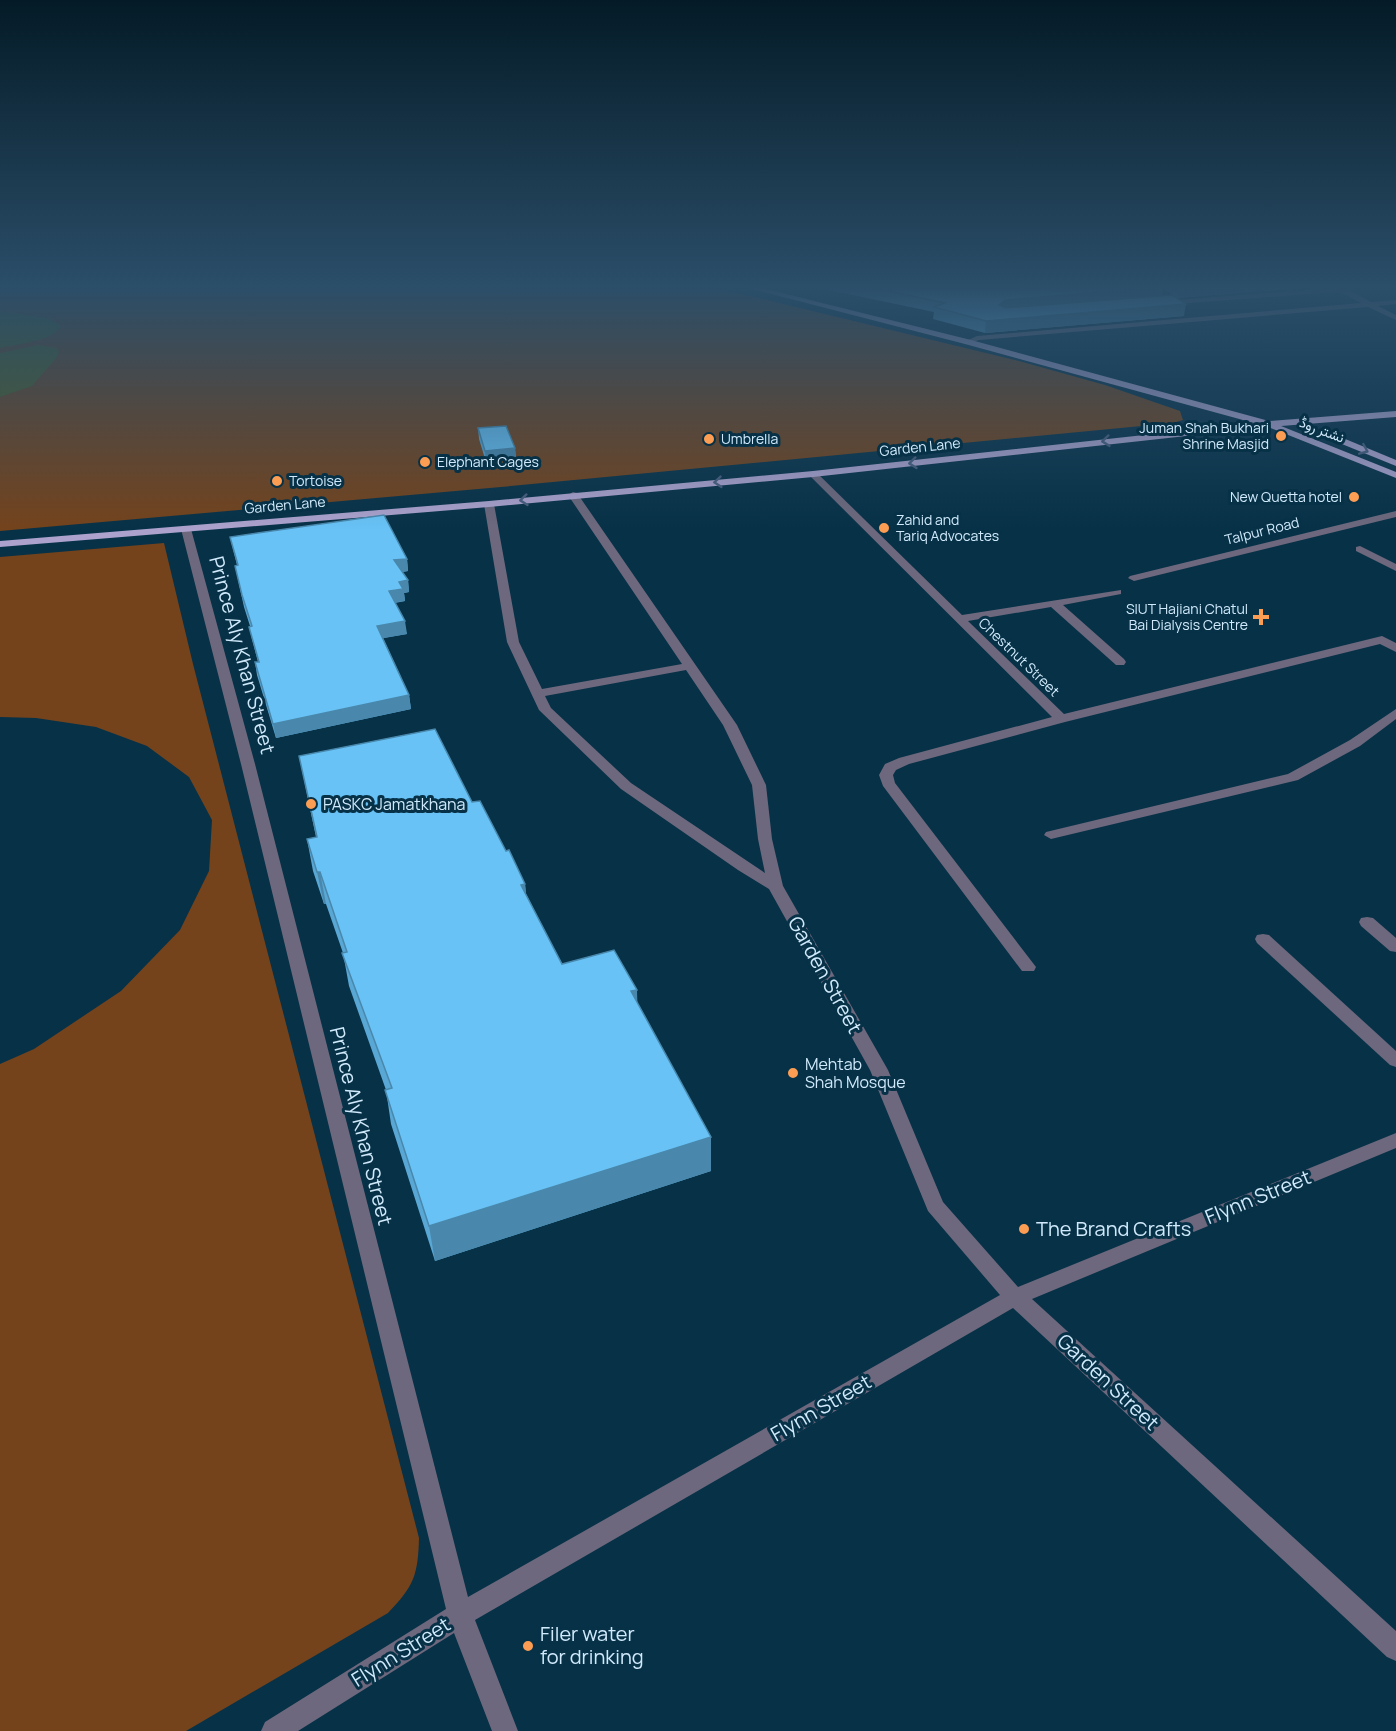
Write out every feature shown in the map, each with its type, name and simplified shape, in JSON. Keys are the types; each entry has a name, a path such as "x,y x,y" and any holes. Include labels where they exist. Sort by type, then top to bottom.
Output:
{"main road":[{"name":"نشتر روڈ","path":"1063,368 1269,424 1396,475"},
{"name":"نشتر روڈ","path":"1091,368 1298,422 1319,431"},
{"name":"Garden Lane","path":"0,544 489,504 813,474 1269,424 1396,414"},
{"name":"نشتر روڈ","path":"1329,436 1396,463"}],"street":[{"name":"Chestnut Street","path":"813,474 1061,718 1382,640 1396,648"},
{"path":"573,495 730,725 759,785 765,839 775,886"},
{"name":"Garden Street","path":"489,504 513,642 545,710 626,786 743,867 775,886 879,1070 935,1206 992,1274 1396,1648"},
{"name":"Talpur Road","path":"1134,578 1396,514"},
{"name":"Prince Aly Khan Street","path":"186,529 248,764 460,1615 505,1731"},
{"path":"1360,549 1396,568"},
{"path":"958,618 1117,592"},
{"path":"1054,603 1120,662"},
{"path":"537,694 689,666"},
{"path":"1051,835 1293,777 1355,743 1396,714"},
{"path":"1028,967 888,783 886,775 890,767 904,761 1061,718"},
{"path":"1367,922 1396,947"},
{"path":"1263,939 1396,1061"},
{"name":"Flynn Street","path":"274,1731 460,1615 1016,1297 1396,1140"}],"shaded area":[{"path":"0,368 1043,368 1105,385 1180,411 1183,420 1173,423 501,487 0,531"},
{"path":"0,368 48,368 32,386 0,397"},
{"path":"164,543 193,664 419,1538 416,1571 404,1595 388,1613 186,1731 0,1731 0,1064 34,1049 121,991 180,930 209,871 212,820 189,777 147,746 96,727 36,718 0,717 0,557"}],"building":[{"path":"506,426 515,448 485,451 478,428"},
{"path":"384,515 407,559 394,560 408,580 399,582 403,589 389,591 405,621 377,626 409,695 273,724 255,662 259,662 249,627 252,626 242,595 235,566 238,565 230,537"},
{"path":"435,729 472,802 480,801 506,851 509,850 525,884 521,885 562,964 614,950 637,990 631,991 711,1137 429,1226 385,1090 392,1088 342,953 347,952 307,839 317,837 299,756"}],"place":[{"name":"Juman Shah Bukhari Shrine Masjid","path":"1281,436"},
{"name":"Umbrella","path":"709,439"},
{"name":"Elephant Cages","path":"425,462"},
{"name":"Tortoise","path":"277,481"},
{"name":"New Quetta hotel","path":"1354,497"},
{"name":"Zahid and Tariq Advocates","path":"884,528"},
{"name":"SIUT Hajiani Chatul Bai Dialysis Centre","path":"1261,617"},
{"name":"PASKC Jamatkhana","path":"311,804"},
{"name":"Mehtab Shah Mosque","path":"793,1073"},
{"name":"The Brand Crafts","path":"1024,1229"},
{"name":"Filer water for drinking","path":"528,1646"}]}
